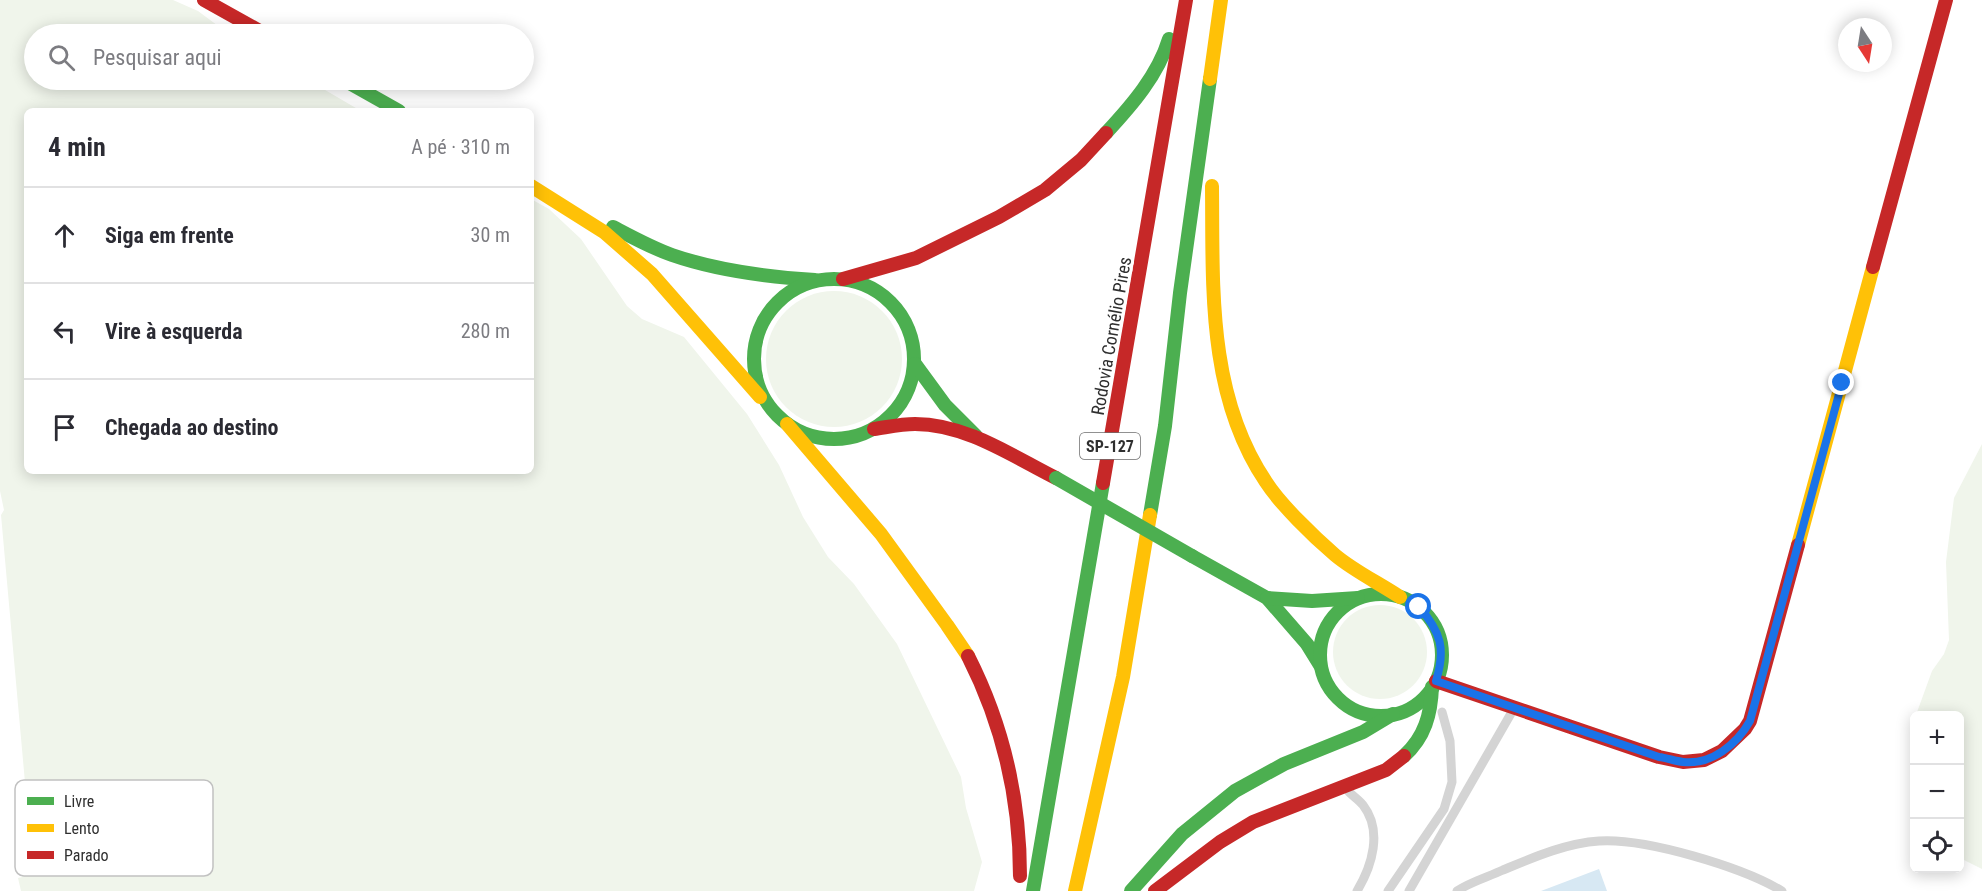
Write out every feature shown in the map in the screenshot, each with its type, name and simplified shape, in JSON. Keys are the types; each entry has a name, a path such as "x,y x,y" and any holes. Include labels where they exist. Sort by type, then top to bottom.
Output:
{"main road":[{"path":"204,0 247,24"},
{"path":"559,202 680,258 728,270 770,277 843,279 916,258 999,217 1045,190 1081,160 1147,84 1165,52 1180,0"},
{"name":"Rodovia Cornélio Pires","path":"1033,891 1186,0"},
{"name":"SP-127","path":"1075,891 1123,677 1161,449 1180,293 1221,0"},
{"path":"1434,684 1515,708 1659,757 1685,762 1718,754 1728,748 1744,731 1750,721 1946,0"},
{"path":"1131,891 1182,834 1235,791 1284,764 1363,732 1393,714 1410,708 1424,698 1434,684 1442,663 1441,642 1433,622 1419,607 1336,556 1266,483 1242,440 1222,377 1213,306 1212,62"},
{"path":"362,90 394,108"},
{"path":"534,188 604,232 652,274 875,527 953,633 967,655 987,699 1015,796 1021,852 1020,891"},
{"path":"843,279 867,285 887,299 903,317 913,340 915,364 909,390 895,412 874,429"},
{"path":"770,408 757,385 753,357 758,331 772,307 793,290 819,280"},
{"path":"915,364 945,405 981,440"},
{"path":"786,424 807,435 830,439 853,437 874,429 917,424 961,433 981,440 1056,478 1267,598 1307,644 1320,665 1326,684 1338,699 1355,710 1374,716 1393,714"},
{"path":"1267,598 1299,603 1319,603 1372,594 1400,597"},
{"path":"1320,665 1320,645 1327,625 1340,609 1358,598"},
{"path":"1155,891 1220,842 1253,822 1386,770 1409,752 1423,734 1432,707 1434,684"}],"lane":[{"path":"1388,891 1444,809 1452,782 1450,741 1434,684"},
{"path":"1409,891 1515,708"},
{"path":"1342,786 1362,805 1372,822 1374,844 1370,864 1357,891"},
{"path":"1444,809 1454,814"},
{"path":"1457,891 1561,848 1598,841 1641,843 1686,855 1763,880 1782,891"}],"shaded area":[{"path":"0,0 173,0 198,11 216,24 24,24 24,90 325,90 356,108 24,108 24,474 534,474 534,201 549,209 581,239 627,306 642,319 684,337 747,414 779,465 803,517 828,557 854,584 897,644 961,777 966,808 982,862 974,891 21,891 18,878 22,876 213,876 213,780 25,780 1,515 4,510 0,491"},
{"path":"834,291 860,296 872,302 882,311 891,321 897,333 902,359 897,385 891,397 882,407 872,416 860,422 834,427 808,422 796,416 786,407 777,397 771,385 766,359 771,333 777,321 786,311 796,302 808,296"},
{"path":"1982,444 1982,869 1964,860 1964,711 1917,711 1932,671 1944,654 1949,640 1946,562 1954,498"},
{"path":"1371,605 1389,605 1414,618 1424,634 1427,652 1424,670 1414,686 1389,699 1371,699 1346,686 1333,661 1333,643 1346,618"}],"water":[{"path":"1599,869 1607,891 1541,891"}],"traffic: fast":[{"path":"1106,133 1151,77 1169,39"},
{"path":"1150,515 1165,426 1180,293 1210,79"},
{"path":"362,90 394,108"},
{"path":"613,227 642,242 689,261 761,275 815,280"},
{"path":"834,279 865,285 891,302 908,328 914,359 908,390 891,416 865,433 834,439 803,433 777,416 760,390 754,359 760,328 777,302 803,285 834,279"},
{"path":"915,364 945,405 976,436"},
{"path":"1056,478 1192,556"},
{"path":"1033,891 1103,483"},
{"path":"1192,556 1267,598 1307,644 1320,665"},
{"path":"1381,594 1404,599 1415,604 1424,612 1432,621 1437,632 1442,655 1437,678 1432,689 1424,698 1415,706 1404,711 1381,716 1358,711 1347,706 1338,698 1330,689 1325,678 1320,655 1325,632 1330,621 1338,612 1347,604 1358,599 1381,594"},
{"path":"1267,598 1312,601 1358,598"},
{"path":"1404,756 1417,741 1426,724 1432,687"},
{"path":"1131,891 1182,834 1235,791 1284,764 1363,732 1393,714"}],"traffic: slow":[{"path":"1210,79 1221,0"},
{"path":"1212,186 1217,339 1223,376 1233,413 1247,448 1272,491 1308,530 1342,561 1400,597"},
{"path":"534,188 604,232 652,274 760,397"},
{"path":"1798,545 1873,267"},
{"path":"787,424 881,534 968,656"},
{"path":"1075,891 1123,677 1150,515"}],"traffic: jam":[{"path":"204,0 247,24"},
{"path":"1103,483 1186,0"},
{"path":"1873,267 1946,0"},
{"path":"843,279 916,258 999,217 1045,190 1081,160 1106,133"},
{"path":"874,429 915,424 952,429 1005,451 1056,478"},
{"path":"1436,681 1659,757 1683,762 1704,760 1722,751 1745,729 1750,721 1798,545"},
{"path":"968,656 991,709 1007,763 1017,819 1020,876"},
{"path":"1155,891 1220,842 1253,822 1386,770 1404,756"}],"route":[{"path":"1419,607 1433,622 1441,642 1442,663 1436,681 1659,757 1685,762 1718,754 1737,740 1750,721 1842,383"}]}
